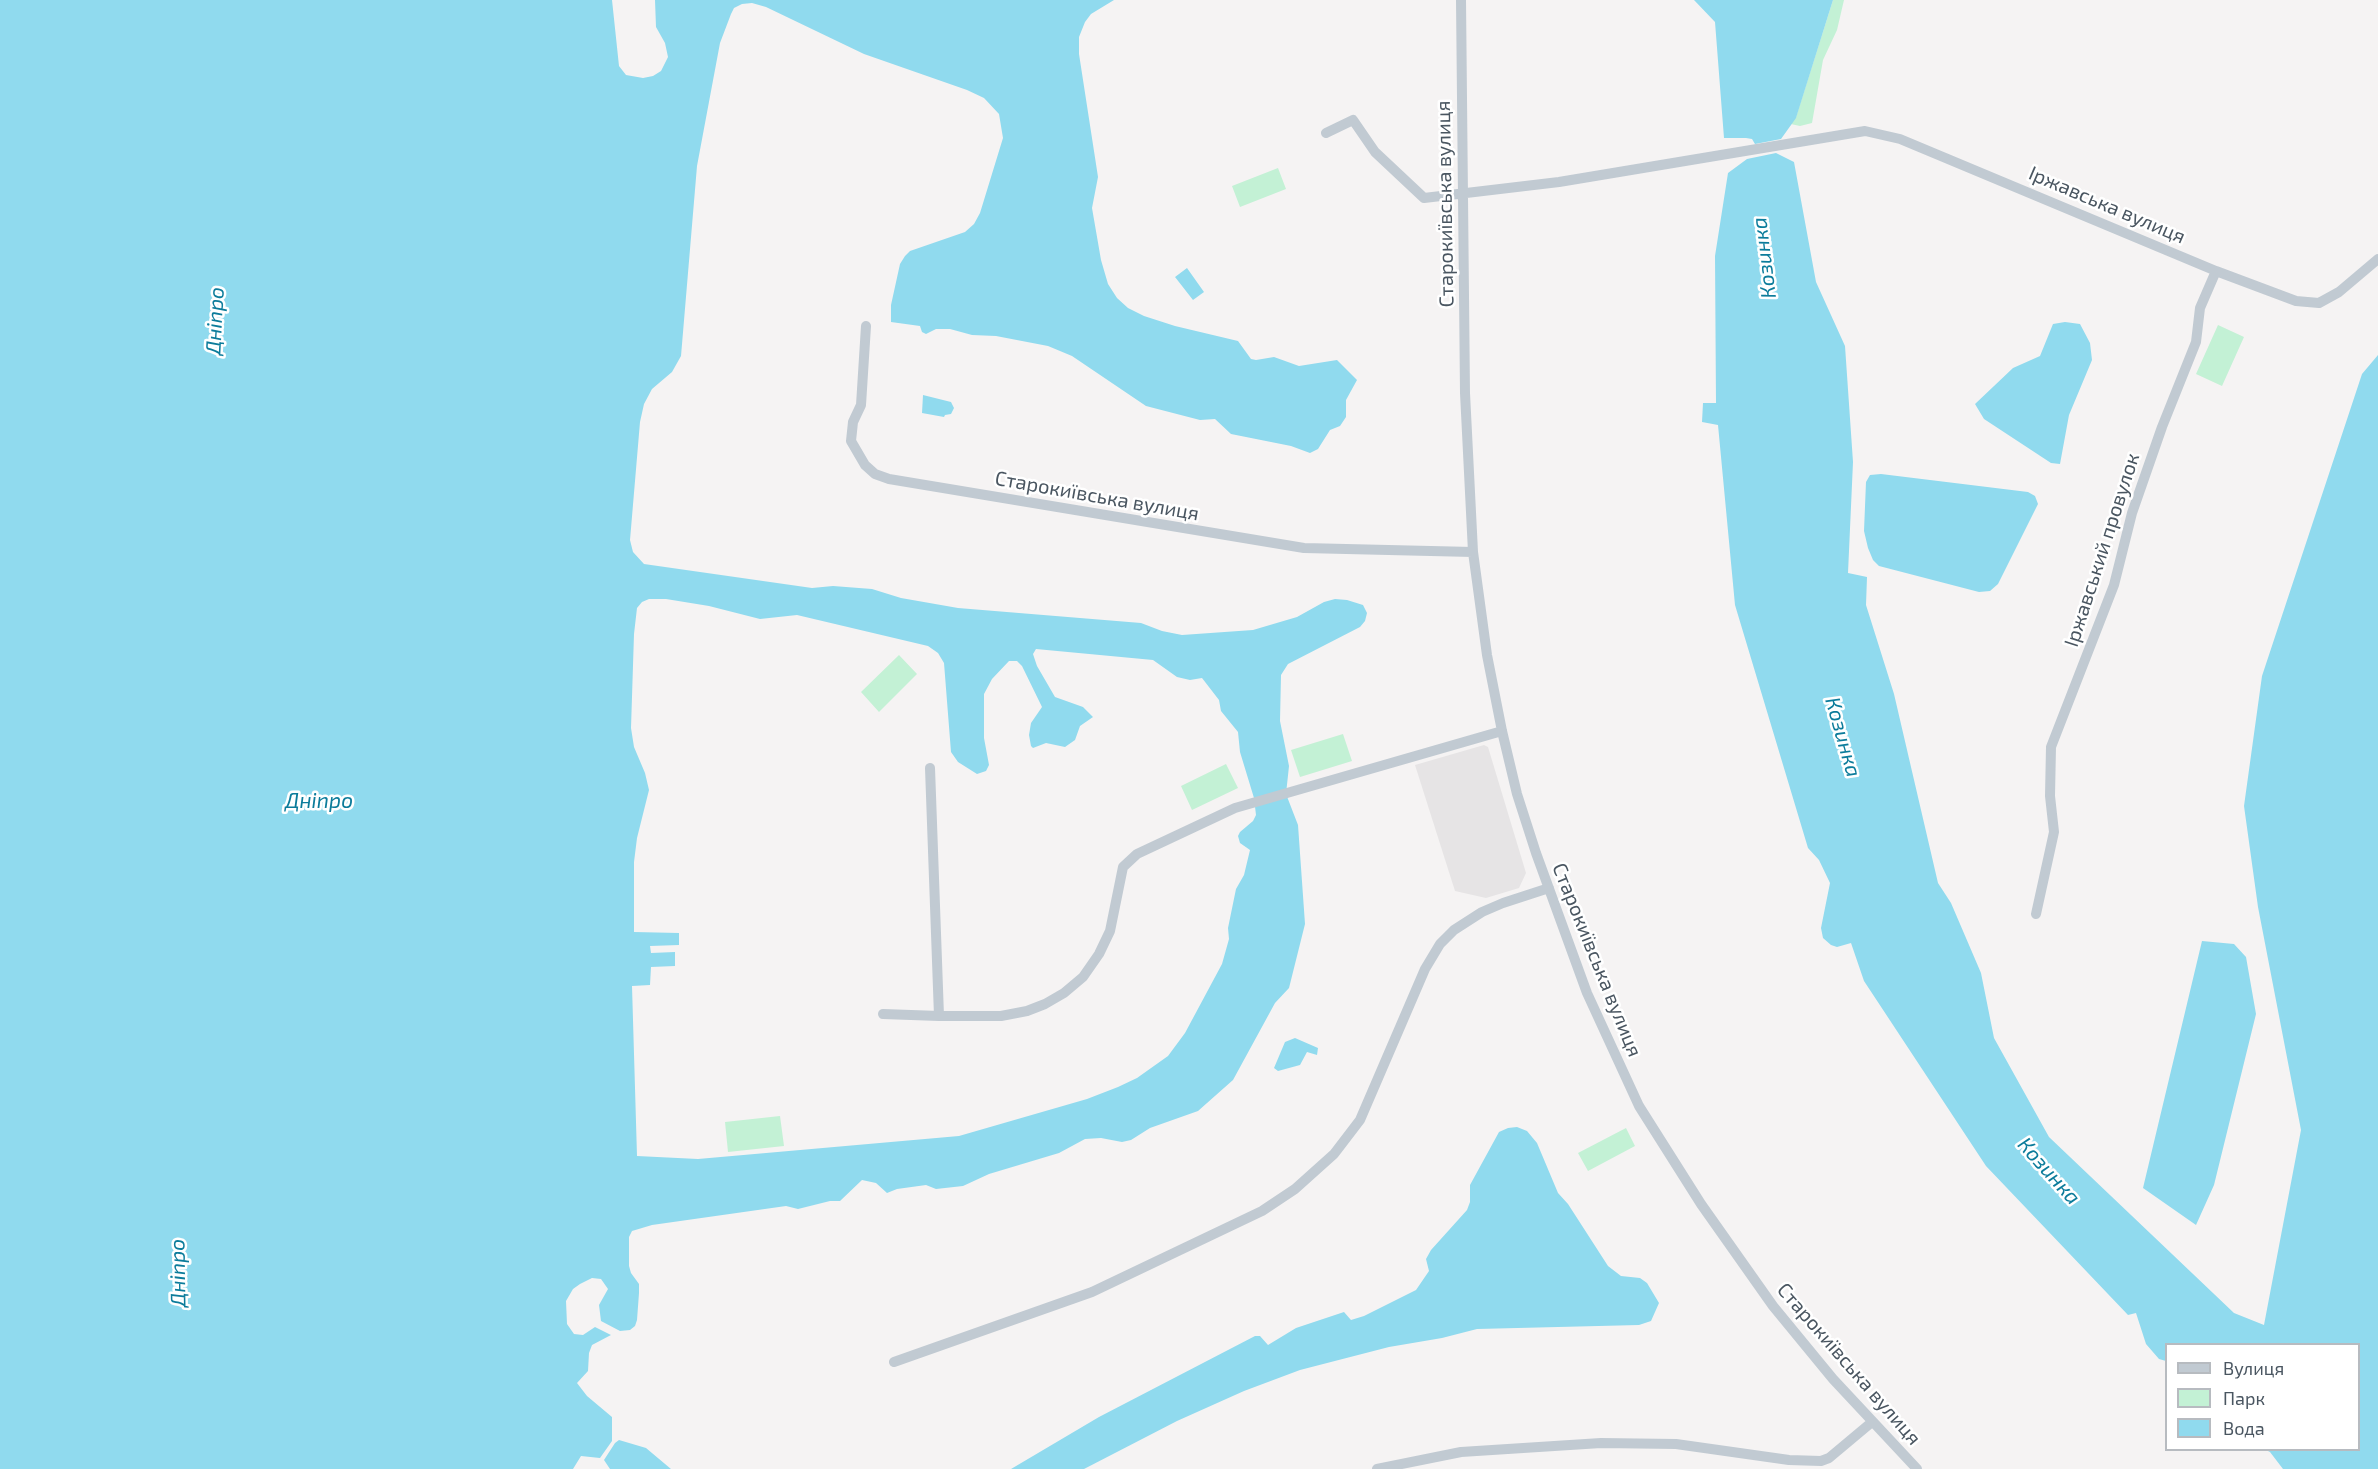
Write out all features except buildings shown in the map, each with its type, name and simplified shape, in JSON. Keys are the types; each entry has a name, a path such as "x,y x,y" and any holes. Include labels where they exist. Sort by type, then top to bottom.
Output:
{"street":[{"name":"Старокиївська вулиця","path":"1461,0 1465,393 1473,552 1487,655 1517,794 1587,993 1639,1106 1673,1163 1773,1306 1833,1379 1917,1469"},
{"name":"Іржавська вулиця","path":"1326,133 1353,120 1375,152 1424,198 1558,182 1732,155 1865,131 1900,139 2296,302 2319,303 2339,292 2378,259"},
{"name":"Іржавський провулок","path":"2036,914 2054,832 2050,796 2051,747 2114,585 2132,513 2162,426 2196,342 2200,308 2216,271"},
{"name":"Старокиївська вулиця","path":"866,326 861,405 853,422 851,441 865,465 875,474 889,479 1304,548 1473,552"},
{"path":"883,1014 1009,1015 1045,1004 1064,993 1083,977 1107,939 1114,918 1121,872 1126,862 1137,854 1235,808 1502,731"},
{"path":"930,768 939,1016"},
{"path":"894,1362 1092,1292 1262,1210 1290,1193 1334,1154 1360,1120 1421,977 1440,945 1454,930 1482,912 1549,888"},
{"path":"1377,1469 1461,1452 1601,1443 1676,1444 1789,1460 1821,1461 1829,1458 1872,1422"}],"shaded area":[{"path":"1484,745 1488,747 1526,873 1519,888 1486,898 1455,891 1415,765"}],"green space":[{"path":"1833,0 1844,0 1837,30 1823,60 1812,123 1800,126 1786,123 1796,117"},
{"path":"1278,168 1286,189 1240,207 1232,186"},
{"path":"2218,325 2244,337 2222,386 2196,374"},
{"path":"899,655 917,674 879,712 861,692"},
{"path":"1343,734 1352,761 1300,777 1291,750"},
{"path":"1226,764 1238,788 1192,810 1181,786"},
{"path":"780,1116 784,1146 728,1152 725,1122"},
{"path":"1626,1128 1635,1146 1588,1171 1578,1153"}],"water":[{"name":"Дніпро","path":"0,0 612,0 619,66 626,75 643,78 661,71 668,57 665,43 656,27 655,0 1114,0 1091,14 1079,37 1079,54 1098,177 1092,208 1101,260 1108,284 1117,298 1128,308 1175,326 1238,341 1251,359 1274,357 1299,366 1337,360 1357,380 1346,400 1346,417 1340,426 1330,430 1318,449 1310,453 1291,446 1231,434 1215,419 1200,420 1146,406 1072,356 1048,346 996,336 972,335 950,329 936,329 926,334 922,332 920,326 891,322 891,305 900,264 905,256 910,251 965,232 974,224 980,213 1003,138 999,114 984,98 967,90 864,54 766,7 752,3 742,4 734,8 720,43 697,166 681,356 672,372 652,389 644,404 640,422 630,540 633,552 644,564 812,588 833,586 872,589 901,598 958,608 1141,623 1182,635 1253,630 1297,617 1324,602 1335,599 1363,605 1367,613 1360,627 1288,664 1281,675 1280,721 1289,766 1286,794 1298,825 1305,924 1289,988 1275,1003 1233,1080 1198,1111 1150,1128 1131,1140 1122,1142 1101,1138 1085,1139 1059,1153 989,1174 963,1186 936,1189 926,1185 897,1189 887,1193 876,1183 862,1180 840,1201 830,1201 798,1209 786,1206 652,1225 632,1231 629,1237 629,1266 639,1284 635,1326 630,1330 620,1331 601,1321 599,1305 608,1289 601,1279 592,1278 580,1284 573,1289 566,1301 567,1324 574,1334 583,1335 595,1327 611,1335 592,1345 588,1371 577,1383 587,1396 612,1417 612,1441 600,1458 581,1456 573,1469 0,1469","holes":["649,599 666,599 709,606 760,619 797,615 928,646 938,653 944,663 951,752 958,762 977,774 986,771 989,765 984,738 984,694 992,679 1009,661 1017,661 1022,666 1042,707 1031,723 1029,735 1033,748 1046,743 1065,747 1075,740 1080,726 1093,717 1083,707 1055,697 1037,666 1033,654 1036,649 1153,660 1177,677 1190,680 1202,678 1219,700 1221,711 1238,732 1240,752 1254,798 1256,815 1238,836 1240,843 1250,850 1244,875 1236,889 1228,928 1229,939 1222,964 1185,1033 1168,1056 1137,1078 1087,1099 959,1136 698,1159 637,1156 632,986 650,985 651,967 675,966 675,952 651,953 650,946 679,945 679,933 634,932 634,862 637,838 649,790 645,773 634,747 631,728 634,634 637,608 642,602"]},
{"path":"1694,0 1833,0 1796,118 1781,139 1755,144 1752,139 1724,138 1715,22"},
{"name":"Козинка","path":"1776,153 1794,162 1816,282 1845,346 1853,462 1848,573 1867,577 1866,605 1894,694 1938,883 1951,903 1981,973 1994,1038 2049,1137 2234,1313 2264,1325 2301,1130 2258,907 2244,806 2262,676 2362,374 2378,355 2378,1469 2283,1469 2268,1451 2360,1451 2360,1343 2165,1343 2165,1361 2159,1359 2146,1344 2136,1313 2128,1315 1986,1166 1864,981 1851,943 1837,947 1823,938 1821,928 1830,883 1819,860 1808,848 1735,605 1718,425 1702,422 1703,403 1716,403 1715,256 1728,173 1747,159"},
{"path":"1187,268 1204,292 1193,300 1175,277"},
{"path":"2065,322 2080,324 2090,343 2092,360 2069,415 2060,464 2051,463 1984,419 1975,404 2013,368 2040,356 2053,324"},
{"path":"923,395 951,402 954,408 951,414 944,417 922,413"},
{"path":"1881,474 2028,492 2035,496 2038,504 1998,584 1990,591 1979,592 1879,566 1873,560 1864,531 1866,482 1870,475"},
{"path":"2202,941 2234,944 2246,957 2256,1014 2214,1185 2196,1225 2143,1188"},
{"path":"1295,1038 1318,1048 1317,1055 1307,1052 1300,1065 1278,1071 1274,1068 1285,1042"},
{"path":"1517,1127 1527,1131 1537,1143 1558,1193 1568,1204 1608,1266 1621,1276 1640,1278 1647,1283 1659,1303 1651,1321 1639,1325 1477,1329 1442,1338 1389,1347 1300,1370 1244,1391 1177,1421 1084,1469 1011,1469 1099,1417 1255,1336 1260,1336 1268,1345 1296,1328 1344,1312 1351,1320 1364,1316 1416,1290 1429,1271 1426,1259 1431,1250 1467,1210 1470,1202 1470,1185 1499,1132"},
{"path":"619,1440 646,1448 671,1469 610,1469 604,1460"}]}
